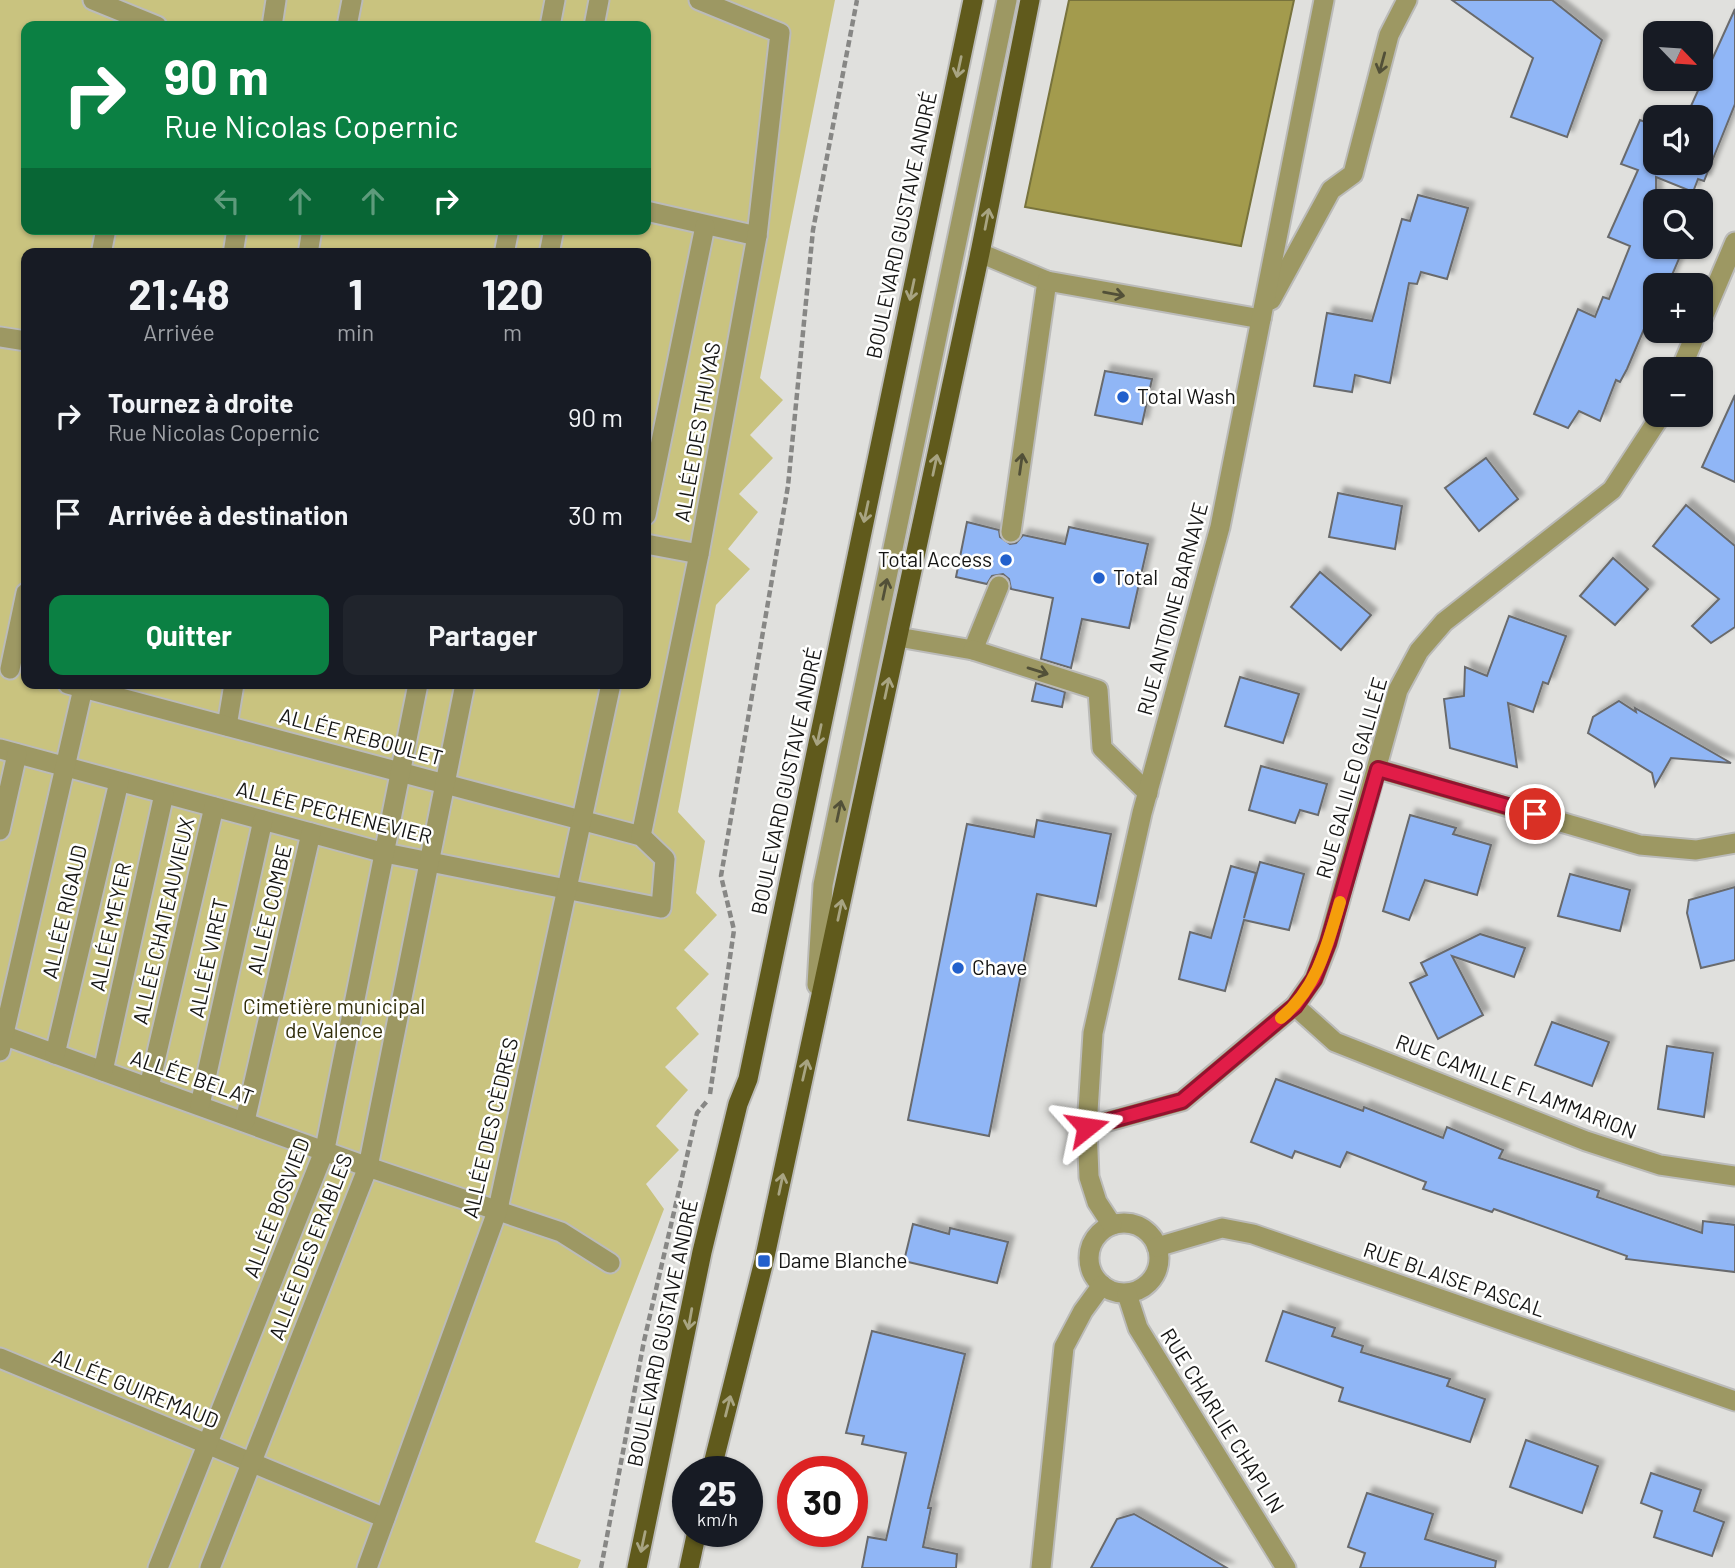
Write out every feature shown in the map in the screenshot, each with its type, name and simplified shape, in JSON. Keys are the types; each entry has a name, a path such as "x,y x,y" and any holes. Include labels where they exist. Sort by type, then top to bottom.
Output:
{"main road":[{"name":"BOULEVARD GUSTAVE ANDRÉ","path":"637,1568 702,1252 737,1104 751,1065 973,0"},
{"path":"715,1456 764,1261 980,253 1030,0"},
{"path":"689,1568 694,1547"}],"street":[{"path":"93,0 143,21"},
{"path":"273,21 276,0"},
{"path":"348,21 352,0"},
{"path":"551,21 555,0"},
{"path":"595,21 599,0"},
{"name":"ALLÉE DES THUYAS","path":"641,836 699,554 757,236 780,33 699,0"},
{"path":"815,1025 823,886 1007,0"},
{"name":"RUE ANTOINE BARNAVE","path":"1112,1225 1097,1202 1089,1177 1087,1127 1093,1033 1148,793 1220,527 1324,0"},
{"path":"980,253 1047,281 1261,319 1331,190 1353,174 1389,35 1407,0"},
{"path":"651,212 757,236"},
{"path":"651,491 705,226"},
{"path":"1713,294 1735,242"},
{"path":"1011,532 1047,281"},
{"path":"0,337 21,340"},
{"name":"RUE GALILEO GALILÉE","path":"1087,1127 1182,1101 1295,1006 1314,979 1328,943 1398,690 1419,651 1444,622 1612,490 1653,427"},
{"path":"651,545 699,554"},
{"path":"973,650 999,586"},
{"path":"12,670 21,620"},
{"path":"898,637 973,650 1098,690 1102,748 1148,793"},
{"path":"1,1040 65,767 78,689"},
{"name":"ALLÉE REBOULET","path":"89,689 641,836"},
{"path":"228,726 233,689"},
{"name":"ALLÉE BOSVIED","path":"158,1568 325,1149 417,689"},
{"name":"ALLÉE DES ERABLES","path":"210,1568 368,1167 464,689"},
{"name":"ALLÉE DES CÈDRES","path":"367,1568 498,1209 610,689"},
{"path":"0,830 9,752"},
{"name":"ALLÉE PECHENEVIER","path":"9,752 385,853 661,908 665,859 641,836"},
{"path":"1378,769 1640,845 1696,850 1735,843"},
{"name":"ALLÉE RIGAUD","path":"55,1054 119,782"},
{"name":"ALLÉE MEYER","path":"103,1071 164,793"},
{"name":"ALLÉE CHATEAUVIEUX","path":"149,1087 214,807"},
{"name":"ALLÉE VIRET","path":"201,1105 263,820"},
{"name":"ALLÉE COMBE","path":"245,1121 312,833"},
{"name":"RUE CAMILLE FLAMMARION","path":"1295,1006 1335,1042 1586,1141 1660,1164 1735,1176"},
{"name":"ALLÉE BELAT","path":"1,1040 55,1054 325,1149 368,1167 561,1232 610,1263"},
{"path":"1121,1222 1139,1226 1153,1237 1157,1247 1160,1255 1157,1273 1144,1288 1127,1294 1108,1291 1094,1279 1087,1262 1091,1243 1103,1228 1121,1222"},
{"name":"RUE BLAISE PASCAL","path":"1157,1247 1222,1228 1253,1234 1735,1401"},
{"path":"1041,1568 1064,1348 1083,1311 1102,1285"},
{"name":"RUE CHARLIE CHAPLIN","path":"1127,1294 1139,1328 1286,1568"},
{"name":"ALLÉE GUIREMAUD","path":"0,1359 385,1518"}],"path":[{"path":"728,1140 709,1100 734,930 721,876 788,486 813,230 857,0"},
{"path":"709,1100 737,1104"},
{"path":"601,1568 664,1252 697,1113 709,1100"}],"green space":[{"name":"Cimetière municipal de Valence","path":"0,0 835,0 760,378 783,400 750,435 773,458 739,494 758,512 728,549 750,569 716,605 678,812 705,841 696,893 717,915 684,950 709,974 676,1008 699,1034 665,1067 688,1090 656,1126 679,1150 646,1184 664,1209 535,1542 581,1560 578,1568 0,1568"}],"shaded area":[{"path":"1069,0 1294,0 1241,246 1025,207"}],"building":[{"path":"1452,0 1552,0 1602,40 1567,137 1511,117 1533,58"},
{"path":"1735,9 1735,104 1713,159 1713,105 1691,105 1698,91 1713,91 1713,57"},
{"path":"1640,120 1643,121 1643,175 1706,175 1704,181 1698,179 1694,189 1686,189 1656,177 1656,189 1643,189 1643,259 1679,259 1673,273 1643,273 1643,331 1620,382 1616,380 1600,421 1579,411 1568,428 1534,414 1578,309 1595,317 1603,297 1609,299 1630,246 1608,237 1638,170 1621,164"},
{"path":"1418,195 1468,208 1447,279 1421,272 1417,284 1409,283 1390,383 1355,375 1352,392 1314,386 1327,313 1372,321 1402,219 1410,221"},
{"name":"Total Wash","path":"1105,371 1152,379 1142,424 1095,415"},
{"path":"1735,395 1735,482 1702,467"},
{"path":"1486,458 1518,499 1479,531 1445,488"},
{"path":"1338,493 1402,506 1395,549 1329,537"},
{"path":"1686,505 1735,546 1735,627 1711,643 1692,626 1719,599 1653,546"},
{"path":"967,522 999,530 1000,537 1010,544 1016,543 1023,535 1065,544 1069,527 1148,544 1129,628 1082,619 1071,668 1041,659 1053,598 1011,589 1009,579 1003,574 992,576 987,584 956,577"},
{"path":"1613,558 1648,589 1615,625 1580,596"},
{"path":"1320,572 1371,615 1341,650 1291,607"},
{"path":"1509,616 1566,636 1548,684 1543,682 1533,712 1508,703 1517,767 1450,748 1444,699 1464,696 1465,667 1487,676"},
{"path":"1240,677 1299,694 1283,743 1225,726"},
{"path":"1036,683 1065,692 1062,707 1032,701"},
{"path":"1619,701 1731,763 1671,758 1655,786 1652,773 1588,733 1593,717"},
{"path":"1261,766 1327,784 1318,815 1300,810 1295,823 1249,810"},
{"path":"1410,815 1456,828 1453,834 1491,845 1477,895 1425,880 1409,920 1383,911"},
{"path":"1037,820 1111,834 1096,906 1037,894 989,1136 908,1120 967,824 1034,837"},
{"path":"1260,862 1304,874 1289,930 1244,920 1225,991 1179,979 1190,932 1211,938 1231,866 1256,873 1244,918"},
{"path":"1570,874 1630,890 1620,931 1558,916"},
{"path":"1735,887 1735,960 1701,968 1687,913 1689,900"},
{"path":"1480,934 1525,948 1514,977 1452,956 1483,1015 1438,1039 1410,983 1427,975 1421,963"},
{"path":"1552,1022 1609,1042 1592,1086 1535,1065"},
{"path":"1667,1046 1713,1053 1704,1117 1658,1109"},
{"path":"1276,1079 1363,1111 1364,1107 1443,1138 1447,1127 1503,1150 1499,1158 1599,1191 1597,1197 1702,1233 1703,1221 1735,1225 1735,1272 1626,1259 1627,1256 1494,1209 1492,1212 1423,1189 1426,1182 1347,1152 1340,1167 1295,1151 1292,1158 1251,1142"},
{"path":"913,1224 949,1234 950,1228 1008,1242 997,1283 904,1261"},
{"path":"1283,1311 1335,1328 1332,1336 1363,1346 1361,1352 1450,1379 1447,1386 1485,1399 1470,1442 1339,1401 1343,1388 1266,1361"},
{"path":"872,1331 965,1354 928,1508 931,1508 923,1547 957,1554 956,1568 862,1568 868,1537 886,1540 906,1453 862,1444 864,1436 846,1433"},
{"path":"1526,1440 1598,1466 1582,1513 1510,1487"},
{"path":"1651,1473 1701,1490 1694,1511 1724,1522 1712,1556 1654,1537 1662,1511 1641,1503"},
{"path":"1367,1493 1433,1514 1425,1539 1496,1561 1495,1568 1360,1568 1365,1553 1348,1547"},
{"path":"1134,1514 1227,1568 1091,1568 1117,1519"}],"slow traffic":[{"path":"1281,1018 1295,1006 1314,979 1340,902"}],"place":[{"name":"Total Wash","path":"1123,397"},
{"name":"Total Access","path":"1006,560"},
{"name":"Total","path":"1099,578"},
{"name":"Chave","path":"958,968"},
{"name":"Dame Blanche","path":"764,1261"}],"route":[{"path":"1087,1127 1182,1101 1295,1006 1314,979 1328,943 1378,769 1535,814"}]}
